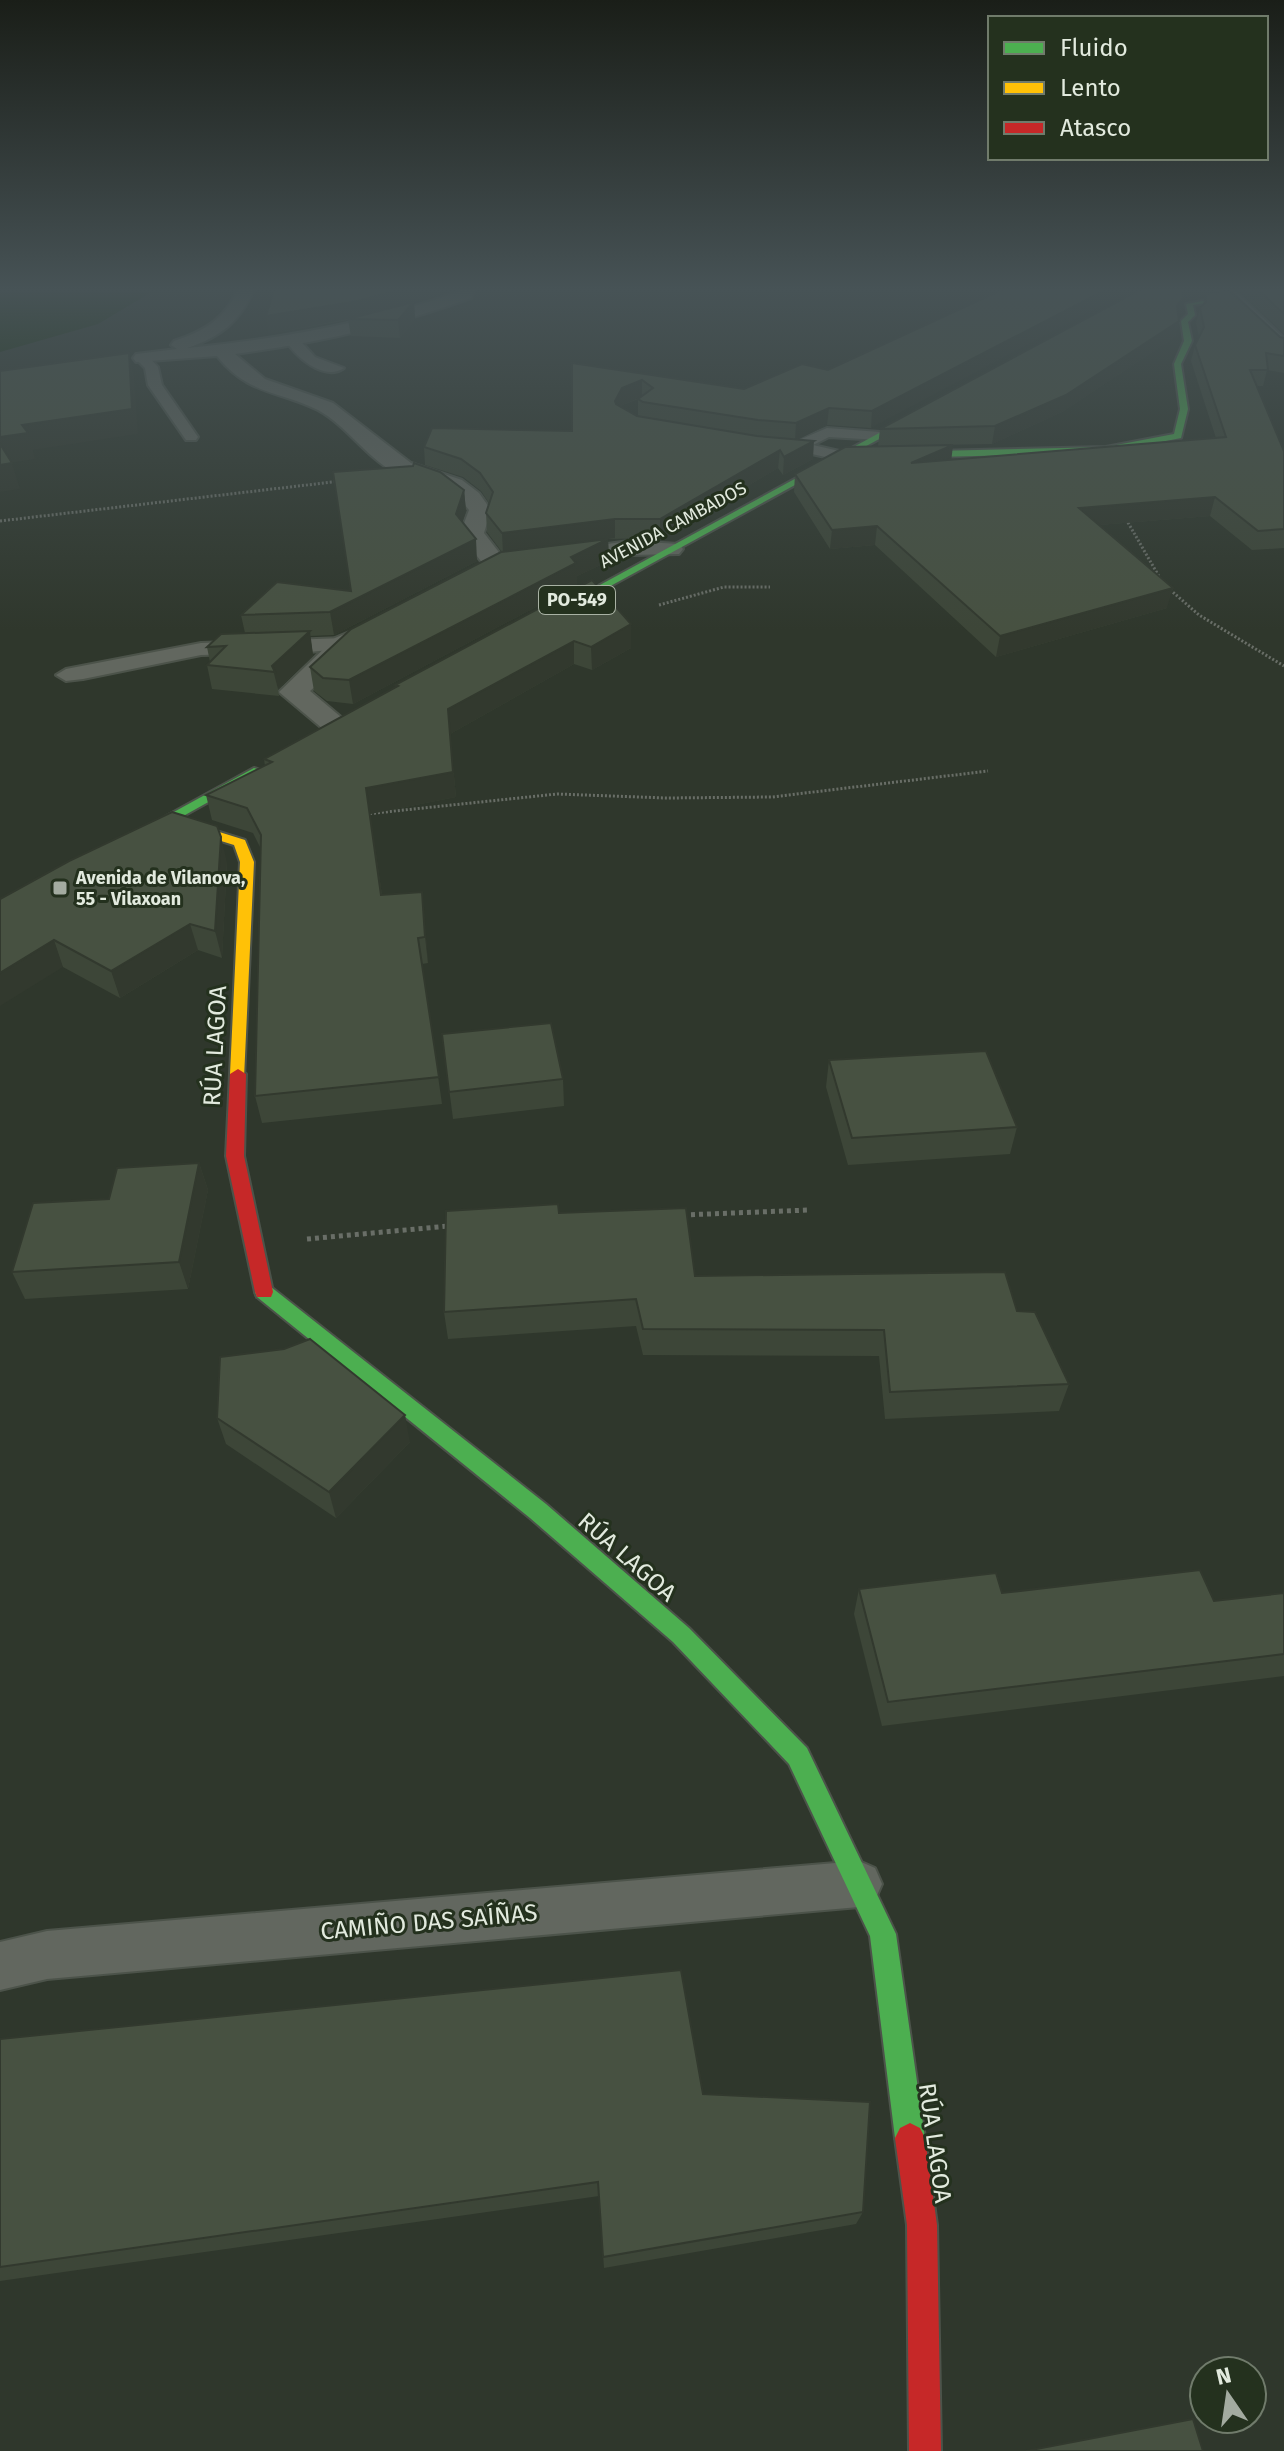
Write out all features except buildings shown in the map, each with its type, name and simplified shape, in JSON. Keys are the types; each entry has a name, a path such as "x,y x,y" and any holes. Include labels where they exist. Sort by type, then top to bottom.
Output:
{"street":[{"path":"306,401 326,408 380,453 405,469 449,481 468,492 480,510 472,534 496,564"},
{"name":"AVENIDA CAMBADOS","path":"533,624 944,401"},
{"path":"843,456 1106,450 1178,436 1187,423 1187,401"},
{"path":"469,579 496,564 629,548 671,549"},
{"path":"340,728 293,692 344,644 386,622"},
{"path":"112,850 273,763"},
{"name":"RÚA LAGOA","path":"168,820 240,843 247,862 235,1156 265,1294 538,1511 657,1614 798,1756 883,1934 922,2225 925,2451"}],"lane":[{"path":"166,401 191,437"},
{"path":"843,456 801,449 804,443 827,432 880,436"},
{"path":"66,675 102,671 198,649 249,646 314,648 344,644"},
{"name":"CAMIÑO DAS SAÍÑAS","path":"0,1966 47,1955 859,1884"}],"path":[{"path":"1106,450 1099,460 1145,557 1163,583 1199,615 1284,666"},
{"path":"0,521 378,476 405,469"},
{"path":"580,598 600,606 630,608 655,606 724,587 770,587"},
{"path":"356,815 557,794 666,798 772,797 988,771"},
{"path":"671,1215 809,1210"},
{"path":"255,1244 454,1226"}],"traffic: fast":[{"path":"893,455 1106,450 1178,436 1183,422 1183,401"},
{"path":"548,616 930,409"},
{"path":"128,841 258,771"},
{"path":"264,1292 538,1511 681,1635 798,1756 883,1934 910,2138"}],"traffic: slow":[{"path":"168,820 240,843 247,862 238,1074"}],"traffic: jam":[{"path":"238,1074 235,1156 264,1292"},
{"path":"910,2138 922,2225 925,2451"}],"place":[{"name":"Avenida de Vilanova, 55 - Vilaxoan","path":"60,888"}]}
